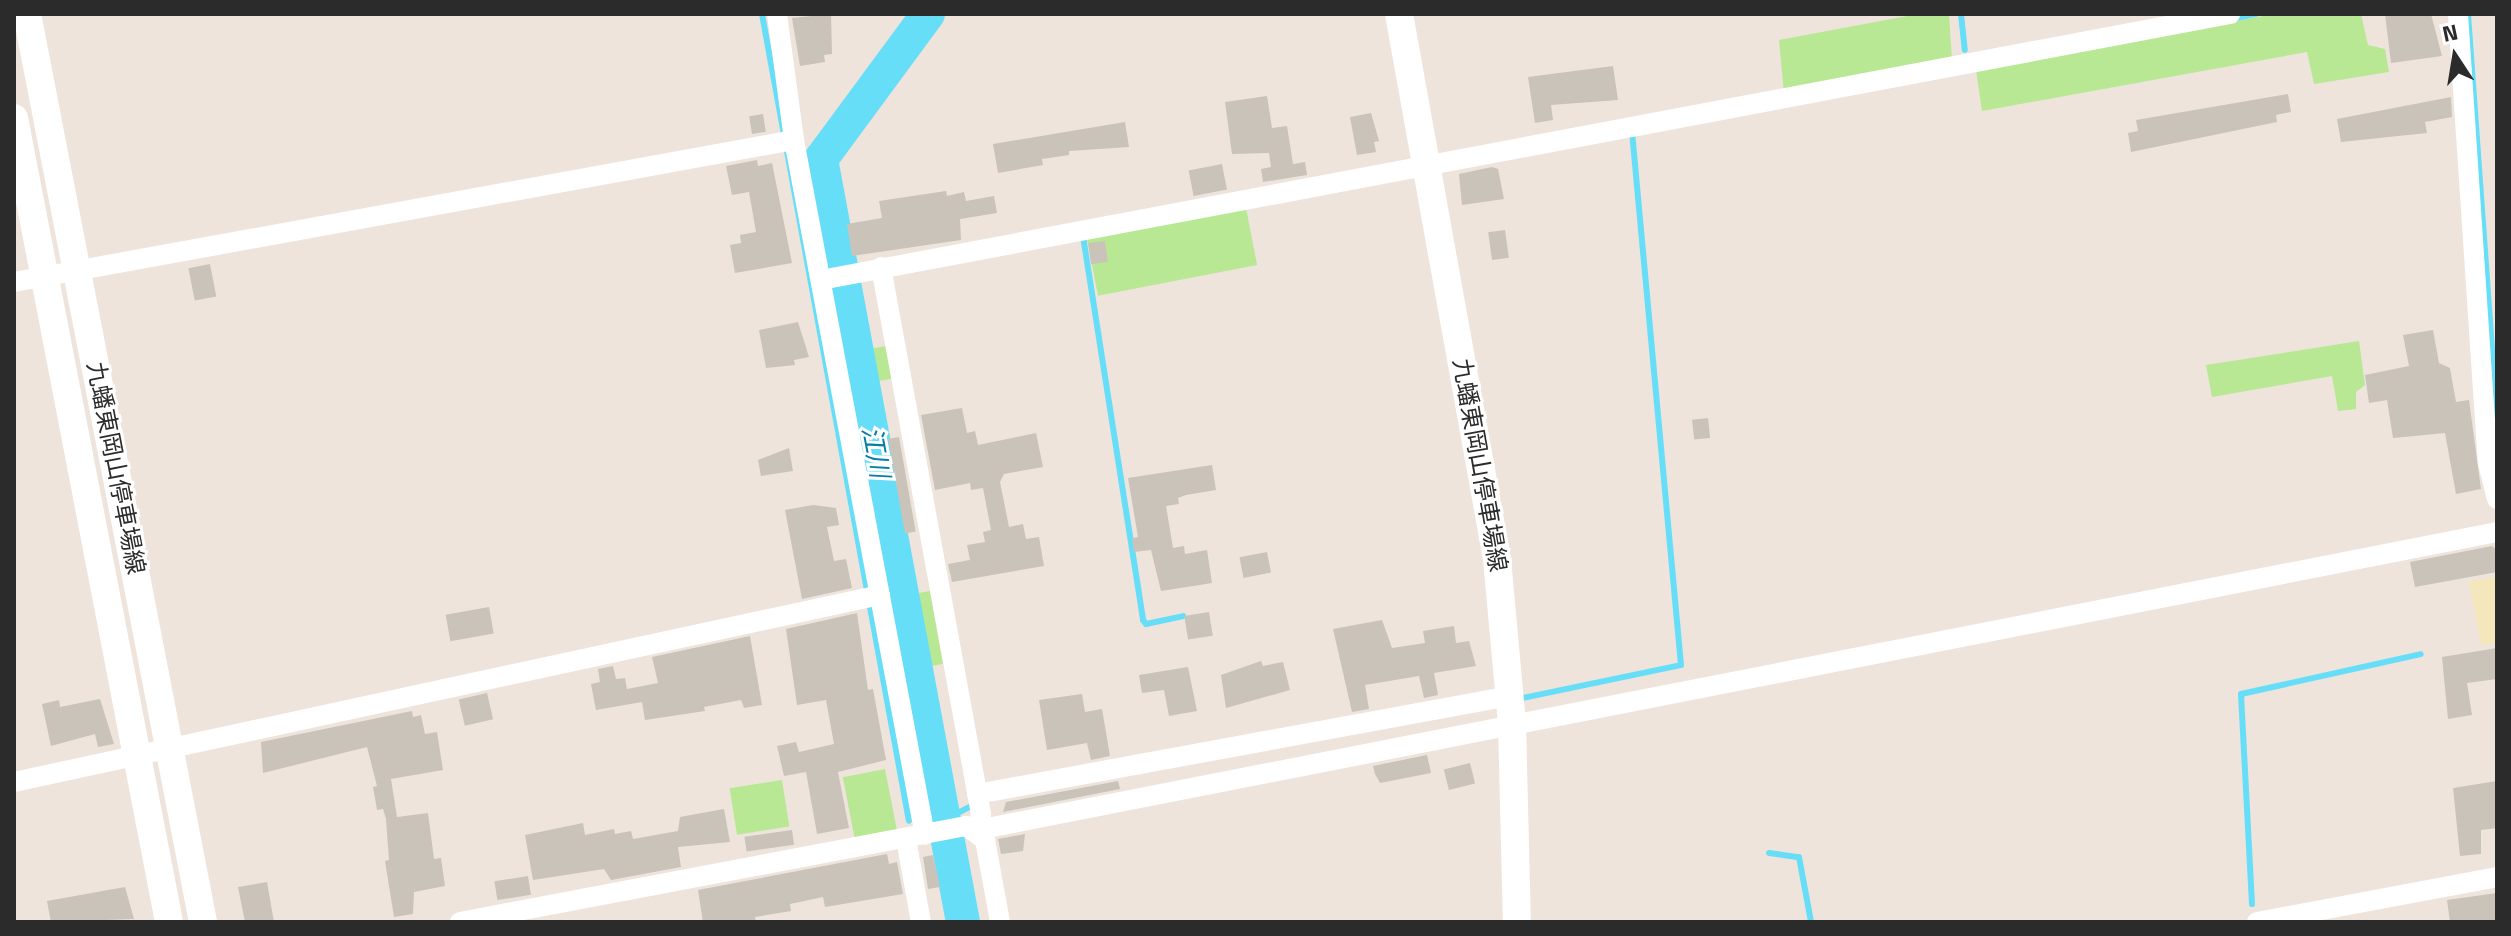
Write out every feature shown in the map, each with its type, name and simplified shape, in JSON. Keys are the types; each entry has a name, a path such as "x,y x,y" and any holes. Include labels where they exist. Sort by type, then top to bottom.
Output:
{"main road":[{"name":"九蟠東岡山停車場線","path":"27,14 172,747 203,922"},
{"name":"九蟠東岡山停車場線","path":"1399,14 1497,559 1511,710 1517,922"},
{"name":"九蟠東岡山停車場線","path":"14,118 169,922"}],"street":[{"path":"777,14 785,142 821,280 872,596 922,836 921,922"},
{"path":"821,280 2230,14"},
{"path":"2458,14 2488,463 2497,499"},
{"path":"14,282 785,142"},
{"path":"877,271 978,801 971,828"},
{"path":"978,801 1511,710 2497,532"},
{"path":"14,782 872,596"},
{"path":"460,922 971,828 1511,710"},
{"path":"971,828 985,840 1000,922"},
{"path":"2257,922 2497,877"}],"green space":[{"path":"1918,14 1949,14 1952,61 1784,93 1779,40"},
{"path":"2274,14 2361,14 2368,45 2385,49 2389,72 2314,84 2307,52 1982,111 1976,70"},
{"path":"1246,208 1257,265 1098,296 1087,239"},
{"path":"2359,341 2365,385 2356,392 2356,409 2338,411 2332,376 2212,397 2206,365"},
{"path":"886,346 892,378 877,381 870,349"},
{"path":"930,591 943,664 927,667 914,594"},
{"path":"885,769 897,832 855,840 843,777"},
{"path":"782,780 789,826 737,835 730,788"}],"sand":[{"path":"2497,577 2497,643 2481,645 2469,581"}],"building":[{"path":"831,14 832,54 824,55 825,62 800,66 792,18"},
{"path":"2385,14 2431,14 2442,56 2391,63"},
{"path":"1613,66 1618,100 1551,105 1553,120 1535,123 1528,77"},
{"path":"2288,94 2291,112 2276,115 2277,122 2131,152 2128,133 2138,131 2136,120"},
{"path":"1267,96 1272,128 1287,126 1293,164 1305,162 1307,175 1263,182 1261,169 1271,167 1269,153 1232,154 1225,102"},
{"path":"2451,97 2452,117 2425,122 2427,133 2341,142 2337,119"},
{"path":"1371,113 1379,141 1374,142 1376,152 1357,155 1350,117"},
{"path":"763,114 766,132 752,134 749,116"},
{"path":"1125,122 1129,147 1069,151 1069,155 1042,159 1043,165 998,173 993,144"},
{"path":"757,160 758,166 772,163 792,263 735,273 730,245 741,243 740,235 756,232 749,192 732,195 726,166"},
{"path":"1222,164 1227,190 1194,196 1189,170"},
{"path":"1492,167 1498,169 1504,199 1462,205 1459,174"},
{"path":"946,191 947,196 964,192 966,201 994,196 997,213 960,219 961,240 852,256 847,224 882,218 879,201"},
{"path":"1505,230 1509,258 1492,260 1488,232"},
{"path":"1105,241 1108,262 1091,264 1088,243"},
{"path":"210,264 216,296 195,301 188,268"},
{"path":"798,322 809,357 794,360 795,365 766,368 759,330"},
{"path":"2433,330 2439,363 2450,368 2456,402 2469,400 2481,489 2456,494 2445,433 2393,438 2387,400 2369,403 2365,375 2409,366 2403,335"},
{"path":"962,408 967,433 975,431 978,445 1036,433 1043,467 1004,474 1000,482 1009,527 1023,524 1026,539 1039,537 1044,566 952,582 948,564 970,560 967,545 985,542 983,532 991,530 983,488 971,490 970,483 935,490 921,415"},
{"path":"1708,418 1710,438 1694,440 1692,420"},
{"path":"899,437 916,532 905,533 888,439"},
{"path":"789,448 793,471 761,476 758,460"},
{"path":"1212,465 1216,490 1186,495 1178,498 1179,504 1166,506 1173,548 1184,546 1185,554 1207,550 1212,583 1161,591 1151,550 1134,552 1132,538 1138,537 1128,478"},
{"path":"813,505 836,508 839,525 827,527 834,561 846,559 852,588 802,599 785,510"},
{"path":"2492,546 2497,550 2497,572 2415,587 2410,562"},
{"path":"1267,552 1271,573 1244,578 1240,557"},
{"path":"489,607 494,634 450,641 446,615"},
{"path":"1209,612 1213,636 1188,640 1184,616"},
{"path":"857,613 868,690 873,689 886,760 838,772 849,828 817,834 806,772 784,776 777,746 796,742 799,752 834,744 826,700 797,705 786,629"},
{"path":"1382,620 1392,648 1425,643 1423,631 1454,626 1456,643 1469,641 1476,666 1434,673 1438,695 1424,698 1419,676 1365,685 1369,709 1352,712 1333,629"},
{"path":"750,636 762,705 744,708 741,700 704,707 705,711 645,720 642,702 596,710 591,684 600,682 598,669 613,666 616,679 625,678 627,689 658,683 652,657"},
{"path":"2497,648 2497,679 2467,683 2472,715 2448,719 2442,657"},
{"path":"1261,661 1263,666 1283,662 1290,690 1226,708 1221,675"},
{"path":"1188,667 1197,711 1169,716 1164,690 1142,693 1139,675"},
{"path":"487,693 493,719 465,726 459,700"},
{"path":"1082,694 1085,712 1102,709 1110,756 1091,760 1087,743 1047,750 1039,700"},
{"path":"100,699 114,744 98,747 95,734 51,746 42,704 59,700 60,707"},
{"path":"412,711 413,717 421,715 425,734 437,732 443,770 391,779 397,817 428,813 434,859 441,858 445,886 414,892 413,914 394,917 385,861 389,860 386,819 383,809 377,810 373,787 377,786 367,747 263,773 261,742"},
{"path":"1427,755 1431,773 1380,783 1375,774 1373,766"},
{"path":"1470,763 1475,783 1449,790 1444,770"},
{"path":"1118,781 1120,789 1003,812 1006,802"},
{"path":"2497,781 2497,828 2481,830 2481,854 2460,856 2453,788"},
{"path":"724,809 730,842 678,847 681,867 611,880 604,869 533,880 525,835 583,823 585,835 614,829 615,834 631,831 633,839 678,831 680,817"},
{"path":"792,830 794,845 747,852 744,837"},
{"path":"1025,834 1023,851 1001,854 998,839"},
{"path":"887,854 889,864 897,862 903,894 825,907 823,897 790,904 791,911 755,917 756,922 703,922 698,890"},
{"path":"933,855 940,887 928,889 923,857"},
{"path":"528,876 531,895 497,900 494,881"},
{"path":"267,882 274,922 245,922 238,887"},
{"path":"125,887 134,919 51,922 47,901"},
{"path":"2497,893 2497,922 2450,922 2447,900"}],"waterway":[{"path":"762,14 909,821"},
{"name":"江川","path":"928,14 821,159 963,922"},
{"path":"1961,14 1965,50"},
{"path":"2232,19 2256,14"},
{"path":"2468,14 2497,416"},
{"path":"1523,698 1681,665 1632,132"},
{"path":"1083,236 1143,620 1146,624 1183,616"},
{"path":"2252,904 2241,694 2421,654"},
{"path":"944,820 972,806 972,801"},
{"path":"1769,853 1799,857 1811,922"}]}
